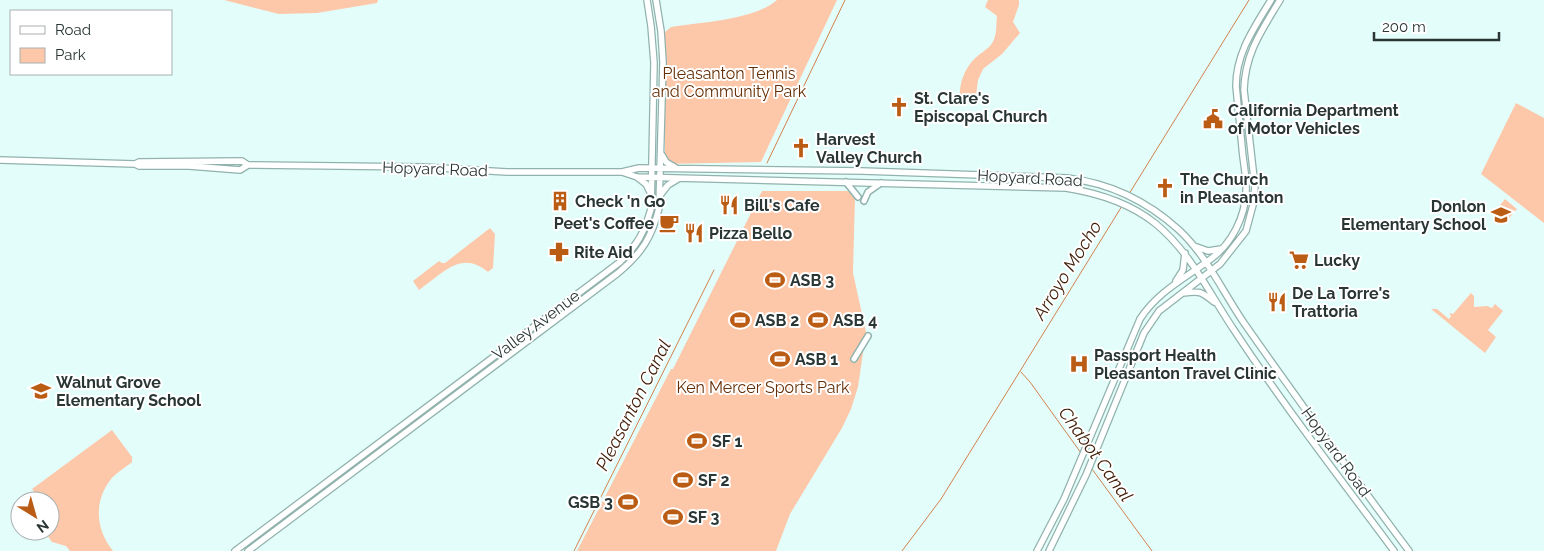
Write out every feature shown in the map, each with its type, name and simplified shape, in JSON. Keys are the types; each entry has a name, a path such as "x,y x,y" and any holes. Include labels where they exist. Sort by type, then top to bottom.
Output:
{"main road":[{"name":"Valley Avenue","path":"235,551 620,262 635,247 646,227 652,196 654,63 647,0"},
{"name":"Valley Avenue","path":"248,551 630,263 644,246 654,228 659,208 662,155 663,62 656,0"},
{"path":"1037,551 1064,499 1140,319 1158,296 1205,263 1221,249 1237,229 1246,194 1236,86 1238,62 1246,41 1271,0"},
{"path":"1049,551 1087,473 1144,333 1160,311 1220,264 1246,231 1251,216 1255,187 1244,77 1253,45 1280,0"},
{"path":"639,168 649,161 650,151 653,147"},
{"path":"662,155 666,162 678,169"},
{"name":"Hopyard Road","path":"0,160 135,164 139,166 189,166 240,170 248,165 423,167 507,172 622,172 639,168 661,168 869,172 1067,178 1084,180 1113,188 1140,200 1178,229 1194,246 1243,321 1332,447 1409,551"},
{"name":"Hopyard Road","path":"622,172 637,176 660,178 1066,188 1108,198 1134,210 1156,225 1185,253 1234,331 1317,448 1394,551"},
{"path":"637,176 646,184 652,196"},
{"path":"660,196 668,184 680,178"},
{"path":"1194,246 1208,251 1221,249"},
{"path":"1173,285 1183,270 1185,253"},
{"path":"1181,294 1202,292 1219,306"}],"street":[{"path":"846,182 858,197"},
{"path":"864,201 868,192 881,183"},
{"path":"854,359 868,336"}],"green space":[{"path":"224,0 378,0 377,3 317,13 279,14"},
{"name":"Pleasanton Tennis and Community Park","path":"777,0 837,0 761,162 665,164 665,32 671,27 742,16 767,7"},
{"path":"988,0 1019,0 1013,22 1020,33 1002,54 983,69 978,80 975,104 960,100 960,87 967,68 994,39 997,16 985,7"},
{"path":"1516,103 1544,118 1544,223 1481,174"},
{"name":"Ken Mercer Sports Park","path":"762,191 848,191 855,197 853,273 866,332 858,387 842,428 790,514 776,551 577,551 671,369 673,369"},
{"path":"1505,199 1517,209 1509,218 1497,209"},
{"path":"490,228 495,234 493,268 488,272 469,263 460,263 444,271 419,290 413,281 439,261 445,263"},
{"path":"1471,293 1474,296 1474,307 1487,306 1492,308 1495,304 1503,311 1488,330 1496,337 1485,353 1431,309 1437,309 1449,319 1451,316 1449,313 1453,314"},
{"path":"112,430 132,457 132,462 111,479 101,497 99,506 100,525 107,543 113,551 70,551 66,546 52,542 60,541 60,491 34,491 32,489"}],"waterway":[{"name":"Pleasanton Canal","path":"767,163 845,0"},
{"name":"Arroyo Mocho","path":"1129,194 1249,0"},
{"name":"Arroyo Mocho","path":"902,551 941,499 1122,206"},
{"name":"Pleasanton Canal","path":"574,551 714,270"},
{"name":"Chabot Canal","path":"1021,372 1081,453"},
{"name":"Chabot Canal","path":"1092,469 1152,551"}],"place":[{"name":"St. Clare's Episcopal Church","path":"899,107"},
{"name":"California Department of Motor Vehicles","path":"1213,119"},
{"name":"Harvest Valley Church","path":"801,148"},
{"name":"The Church in Pleasanton","path":"1165,188"},
{"name":"Check 'n Go","path":"560,201"},
{"name":"Bill's Cafe","path":"729,205"},
{"name":"Donlon Elementary School","path":"1501,215"},
{"name":"Peet's Coffee","path":"669,223"},
{"name":"Pizza Bello","path":"694,233"},
{"name":"Rite Aid","path":"559,252"},
{"name":"Lucky","path":"1299,260"},
{"name":"ASB 3","path":"775,280"},
{"name":"De La Torre's Trattoria","path":"1277,302"},
{"name":"ASB 2","path":"740,320"},
{"name":"ASB 4","path":"818,320"},
{"name":"ASB 1","path":"780,359"},
{"name":"Passport Health Pleasanton Travel Clinic","path":"1079,364"},
{"name":"Walnut Grove Elementary School","path":"41,391"},
{"name":"SF 1","path":"697,441"},
{"name":"SF 2","path":"683,480"},
{"name":"GSB 3","path":"628,502"},
{"name":"SF 3","path":"673,517"}]}
